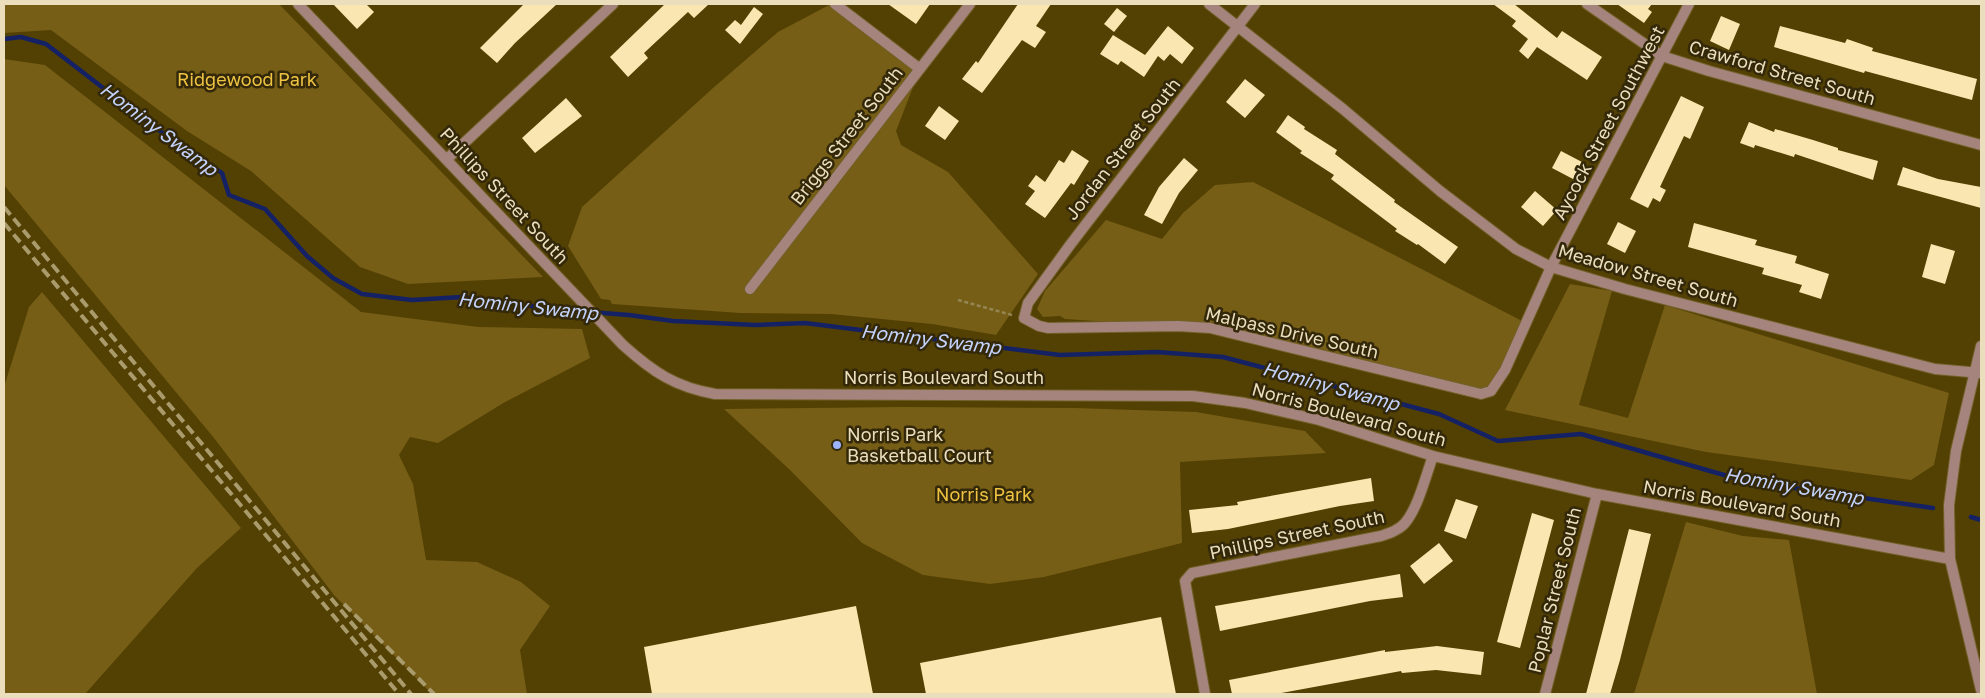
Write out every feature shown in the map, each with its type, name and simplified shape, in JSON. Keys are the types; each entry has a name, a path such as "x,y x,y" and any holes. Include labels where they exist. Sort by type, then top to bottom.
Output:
{"street":[{"name":"Phillips Street South","path":"298,4 623,345 670,381 700,391"},
{"path":"447,159 613,4"},
{"path":"835,4 920,69"},
{"name":"Briggs Street South","path":"750,289 970,4"},
{"name":"Meadow Street South","path":"1209,4 1343,109 1448,197 1516,249 1551,267 1634,291 1935,369 1978,373"},
{"name":"Jordan Street South","path":"1024,318 1028,303 1070,245 1255,4"},
{"name":"Crawford Street South","path":"1588,4 1662,56 1709,71 1981,145"},
{"name":"Aycock Street Southwest","path":"1491,391 1505,370 1551,267 1689,4"},
{"name":"Malpass Drive South","path":"1024,318 1039,326 1048,328 1178,326 1210,328 1473,393 1481,394 1491,391"},
{"path":"1981,346 1978,373 1952,474 1949,505 1950,559 1981,690"},
{"name":"Norris Boulevard South","path":"700,391 715,394 1192,396 1245,403 1320,420 1433,456 1597,494 1950,559"},
{"name":"Phillips Street South","path":"1205,694 1185,581 1192,573 1381,536 1396,530 1406,522 1410,515 1433,456"},
{"name":"Poplar Street South","path":"1545,694 1597,494"}],"path":[{"path":"958,300 1024,318"}],"green space":[{"name":"Ridgewood Park","path":"4,4 279,4 543,277 408,284 360,267 251,171 187,131 51,30 4,33"},
{"path":"831,4 920,69 896,131 901,145 948,172 1038,274 996,335 932,324 831,314 740,313 612,304 610,300 601,299 568,246 582,207 713,88 778,32"},
{"path":"4,59 45,65 361,312 478,327 582,329 590,358 505,402 438,443 410,437 399,455 413,484 426,560 477,562 521,582 550,606 520,650 527,694 432,694 334,595 214,438 4,185"},
{"path":"1253,182 1526,323 1495,386 1481,394 1202,328 1065,319 1060,316 1043,317 1037,309 1045,291 1106,220 1162,239 1183,213 1215,185"},
{"path":"1570,284 1612,291 1579,405 1628,418 1665,305 1949,393 1934,465 1911,480 1706,452 1505,410"},
{"path":"42,292 241,528 197,568 85,694 4,694 4,387 29,307"},
{"name":"Norris Park","path":"1075,408 1196,412 1305,431 1326,453 1180,462 1182,543 1044,577 990,584 923,575 862,543 790,470 724,409"},
{"path":"1686,522 1743,536 1789,540 1817,694 1634,694"}],"building":[{"path":"333,4 366,4 374,12 357,29"},
{"path":"524,4 557,4 515,43 497,63 480,48"},
{"path":"665,4 709,4 694,18 688,12 644,53 648,58 628,77 610,57"},
{"path":"888,4 930,4 916,24"},
{"path":"1018,4 1051,4 1036,26 1046,32 1035,48 1022,40 982,93 962,79 976,61 978,63"},
{"path":"1493,4 1514,4 1557,38 1562,31 1602,57 1587,80 1537,47 1528,59 1519,51 1528,39 1512,26 1516,21"},
{"path":"1617,4 1652,4 1648,9 1652,12 1644,23"},
{"path":"754,7 763,14 740,44 725,30 735,20 741,25"},
{"path":"1117,8 1127,16 1114,32 1104,24"},
{"path":"1721,16 1740,24 1729,50 1710,41"},
{"path":"1168,26 1194,48 1182,64 1170,54 1164,61 1158,56 1144,77 1121,61 1118,65 1100,54 1113,35 1145,55"},
{"path":"1780,26 1845,43 1847,39 1873,48 1872,51 1977,79 1972,100 1865,71 1864,73 1774,47"},
{"path":"1245,79 1265,95 1245,118 1226,102"},
{"path":"1681,96 1704,107 1690,139 1684,136 1660,187 1666,190 1660,202 1653,198 1648,208 1630,199"},
{"path":"566,98 582,116 535,153 522,138"},
{"path":"939,106 959,121 945,140 925,126"},
{"path":"1288,115 1305,127 1304,129 1337,150 1335,154 1395,200 1394,202 1458,247 1445,264 1418,244 1395,231 1397,229 1331,179 1334,175 1300,153 1302,151 1276,132"},
{"path":"1749,122 1774,132 1775,129 1878,161 1873,180 1795,154 1794,157 1755,145 1754,148 1740,143"},
{"path":"1072,150 1089,161 1074,185 1071,183 1045,218 1025,204 1035,191 1028,186 1036,175 1045,182 1059,160 1064,163"},
{"path":"1561,151 1582,162 1573,179 1552,168"},
{"path":"1184,158 1198,170 1179,193 1162,224 1144,215 1159,187"},
{"path":"1903,167 1938,179 1981,187 1981,208 1897,185"},
{"path":"1535,191 1557,210 1543,226 1521,207"},
{"path":"1618,222 1636,231 1625,253 1607,244"},
{"path":"1694,223 1757,240 1755,245 1797,256 1795,263 1829,274 1821,299 1799,292 1802,285 1762,274 1764,268 1688,247"},
{"path":"1931,244 1955,251 1945,284 1922,277"},
{"path":"1371,478 1374,501 1228,529 1192,533 1189,510 1238,505 1237,502"},
{"path":"1456,499 1478,506 1466,539 1444,531"},
{"path":"1532,513 1554,520 1520,648 1497,642"},
{"path":"1629,529 1651,534 1620,660 1610,694 1586,694"},
{"path":"1439,543 1453,561 1424,584 1410,566"},
{"path":"1400,574 1403,597 1370,601 1220,631 1215,606"},
{"path":"856,606 873,694 652,694 644,647"},
{"path":"1161,617 1176,694 926,694 920,663"},
{"path":"1437,646 1484,652 1481,675 1436,670 1402,673 1401,671 1276,694 1232,694 1229,680 1385,650 1385,652"}],"waterway":[{"name":"Hominy Swamp","path":"4,39 21,37 46,44 154,127 222,173 229,195 265,209 307,256 333,278 362,294 412,300 462,297 563,310 629,315 673,321 755,325 805,323 1060,355 1157,352 1223,357 1439,414 1498,441 1581,434 1745,481 1933,508"},
{"name":"Hominy Swamp","path":"1971,517 1981,520"}],"railway":[{"path":"4,207 411,694"},
{"path":"4,223 399,694"},
{"path":"344,604 434,694"}],"place":[{"name":"Norris Park Basketball Court","path":"837,445"}]}
